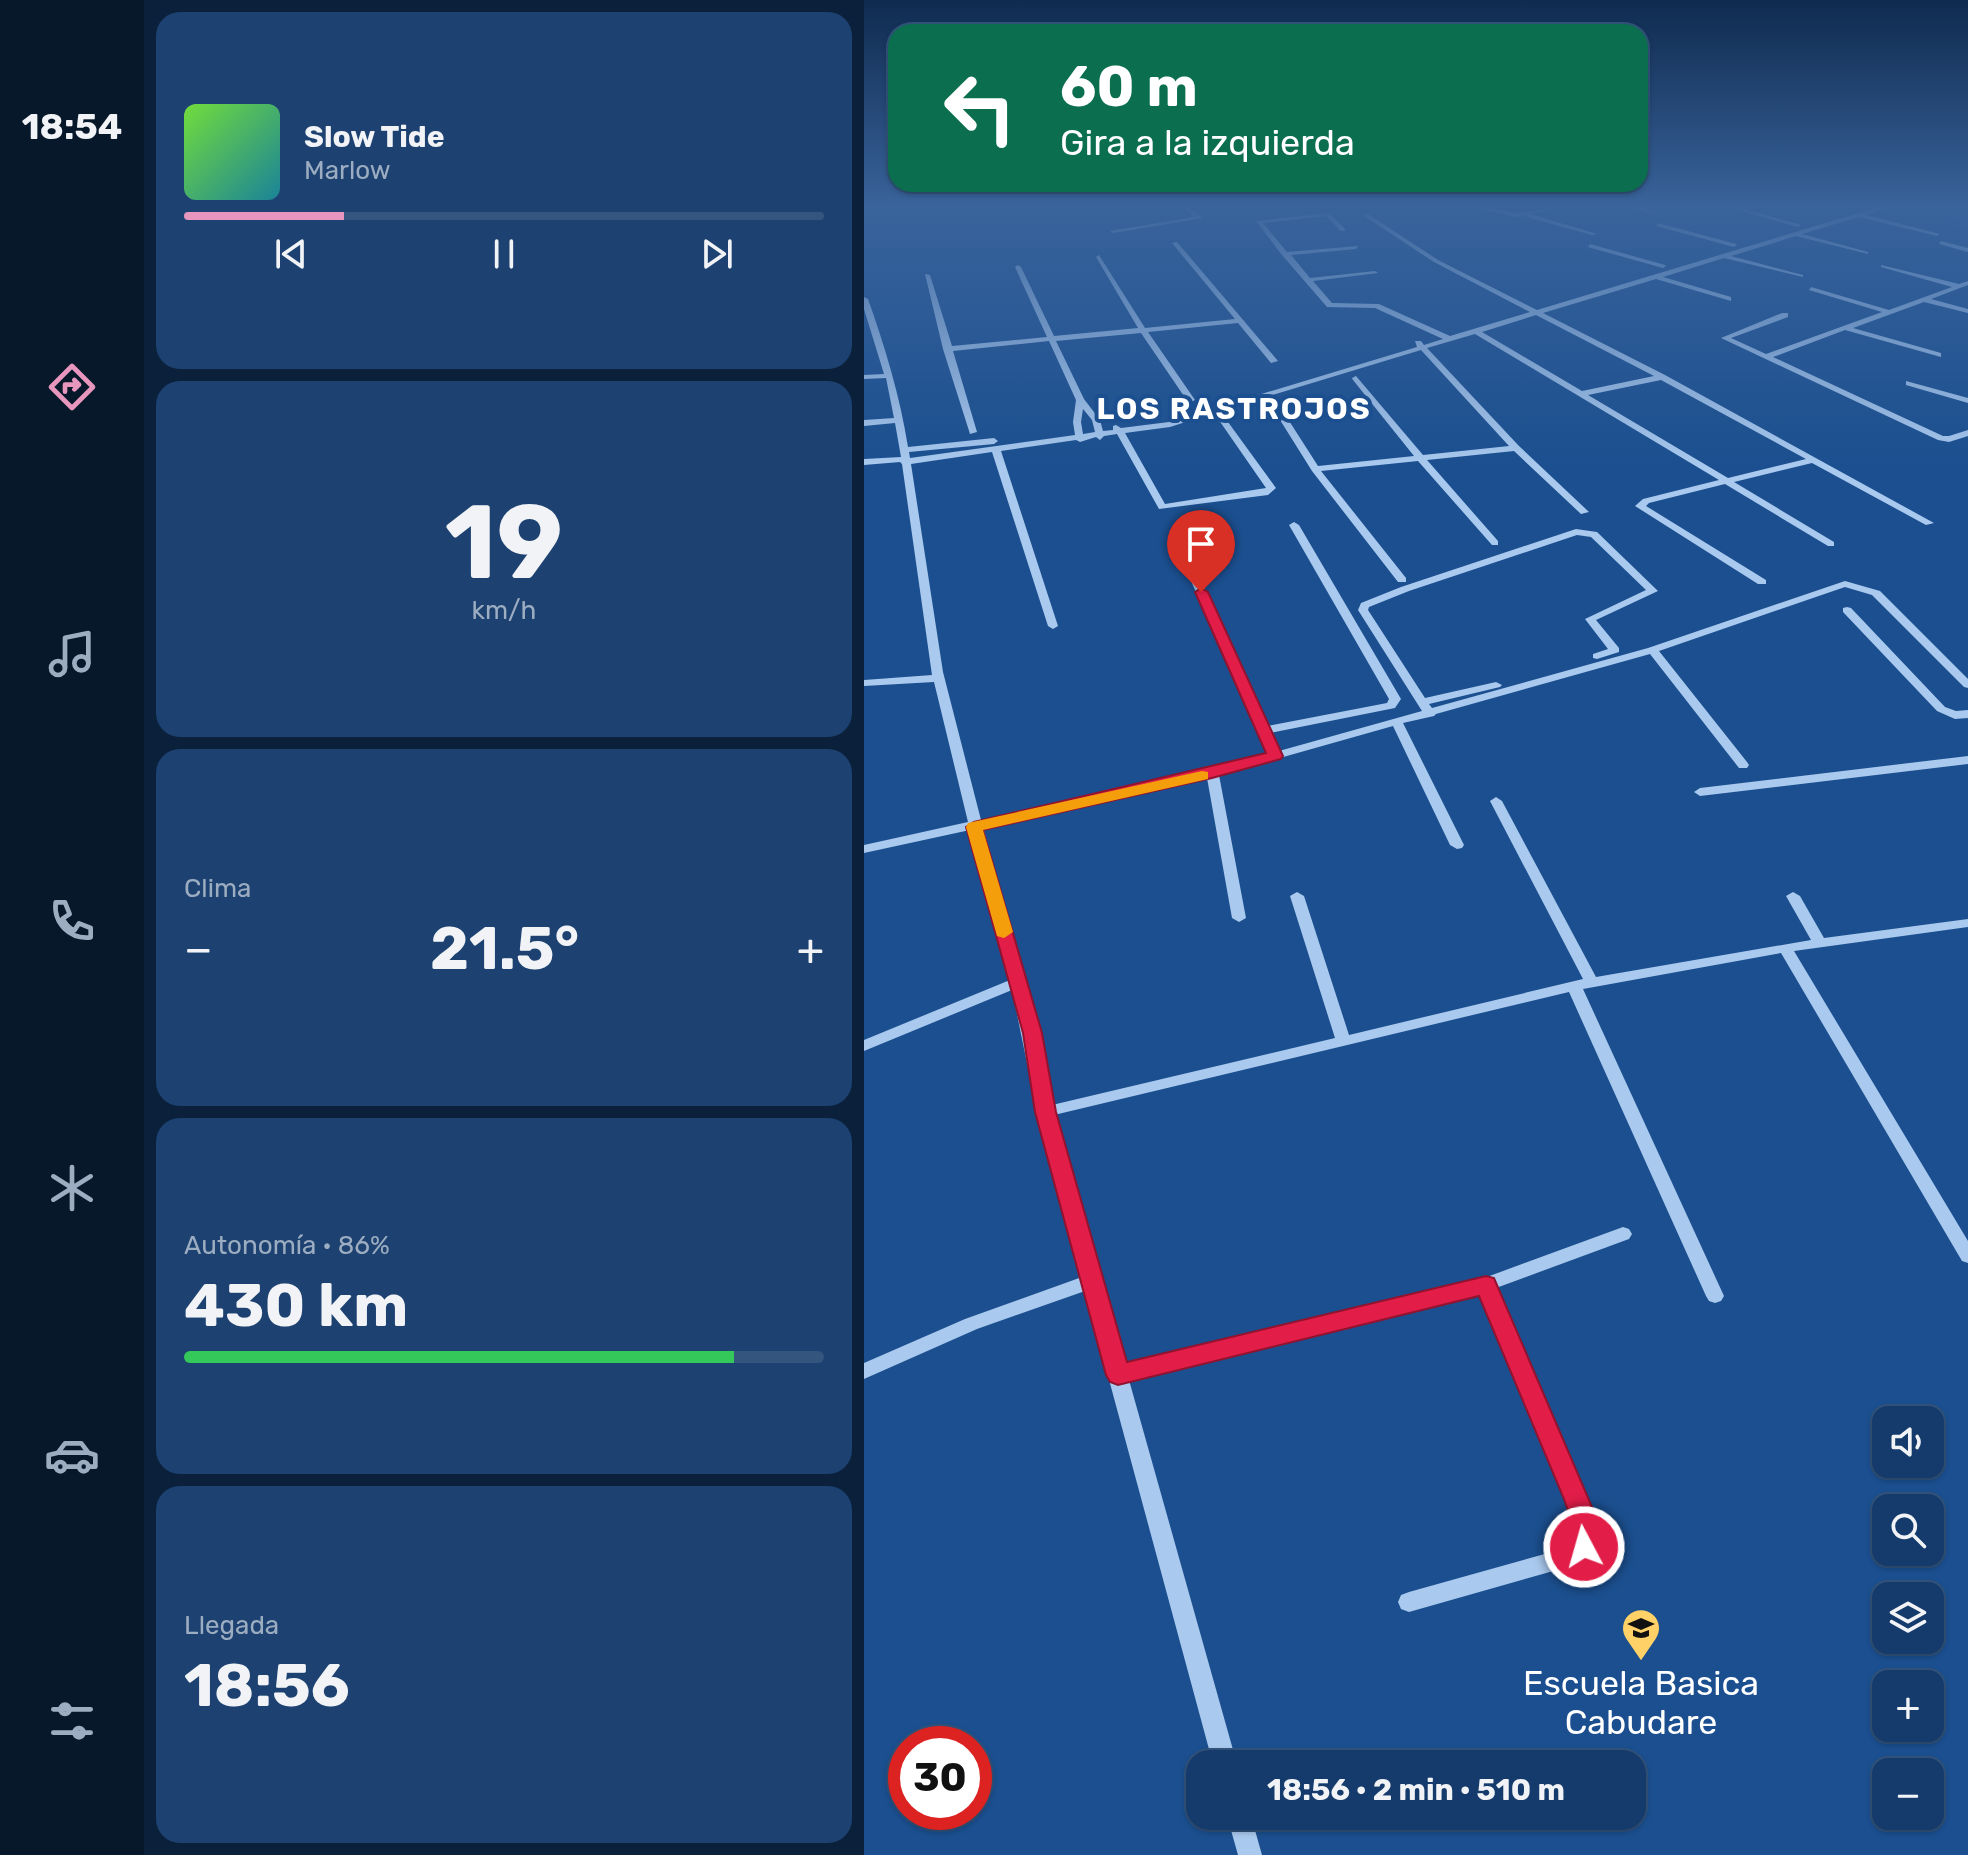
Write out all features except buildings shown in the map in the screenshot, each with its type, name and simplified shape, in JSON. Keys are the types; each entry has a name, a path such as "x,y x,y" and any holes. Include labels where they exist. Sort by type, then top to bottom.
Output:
{"street":[{"path":"932,293 973,432"},
{"path":"1030,293 1080,400 1096,420 1098,433"},
{"path":"1120,293 1191,400"},
{"path":"1215,293 1274,361"},
{"path":"1319,293 1330,305 1376,306 1446,338"},
{"path":"1496,293 1662,377 1929,523"},
{"path":"1118,430 1446,338 1579,293"},
{"path":"1474,329 1605,293"},
{"path":"1707,293 1728,299"},
{"path":"1823,293 1889,312"},
{"path":"1769,356 1940,293"},
{"path":"864,299 884,356 899,420 939,678 974,827 1032,1033 1045,1112 1221,1750"},
{"path":"1923,299 1968,311"},
{"path":"1785,315 1725,338 1941,438 1949,439 1968,433"},
{"path":"947,349 1238,321"},
{"path":"864,324 874,322"},
{"path":"1845,328 1938,355"},
{"path":"1474,329 1831,544"},
{"path":"864,462 1170,424 1422,345"},
{"path":"1422,345 1516,448 1584,512"},
{"path":"864,377 888,376"},
{"path":"1580,394 1662,377"},
{"path":"1356,378 1495,543"},
{"path":"1909,383 1968,401"},
{"path":"1080,400 1077,415 1080,435"},
{"path":"1274,404 1315,469 1402,580"},
{"path":"1118,430 1162,507 1268,492 1271,488 1216,411"},
{"path":"864,423 899,420"},
{"path":"904,457 996,450 1080,435"},
{"path":"1315,469 1516,448"},
{"path":"996,450 1053,626"},
{"path":"1762,582 1640,506 1646,501 1813,460"},
{"path":"1265,730 1391,706 1395,699 1294,525"},
{"path":"1422,702 1609,653 1615,650 1614,646 1591,624 1590,619 1653,591 1594,534 1584,532 1419,584 1365,605 1363,610 1422,702 1430,714"},
{"path":"1176,536 1275,756"},
{"path":"864,849 1212,773 1652,650 1791,601 1851,584 1876,593 1968,685"},
{"path":"1847,610 1941,709 1955,715 1968,714"},
{"path":"1652,650 1743,765"},
{"path":"864,683 939,678"},
{"path":"1397,722 1457,845"},
{"path":"1700,792 1968,760"},
{"path":"1212,773 1239,918"},
{"path":"1496,801 1592,982"},
{"path":"1297,896 1344,1041"},
{"path":"1793,896 1820,943"},
{"path":"1045,1112 1592,982 1785,948 1968,923"},
{"path":"1785,948 1968,1256"},
{"path":"864,1046 1018,982"},
{"path":"1574,986 1715,1296"},
{"path":"1118,1375 1486,1285 1623,1234"},
{"path":"864,1371 971,1324 1092,1281"},
{"path":"1409,1602 1564,1558 1584,1547 1588,1528 1486,1285"},
{"path":"1243,1830 1250,1855"}],"slow traffic":[{"path":"1004,932 974,827 1202,776"}],"place":[{"name":"Escuela Basica Cabudare","path":"1641,1662"}],"district":[{"name":"LOS RASTROJOS","path":"1234,409"}],"route":[{"path":"1201,592 1275,756 974,827 1032,1033 1045,1112 1118,1375 1486,1285 1588,1528 1584,1547"}]}
